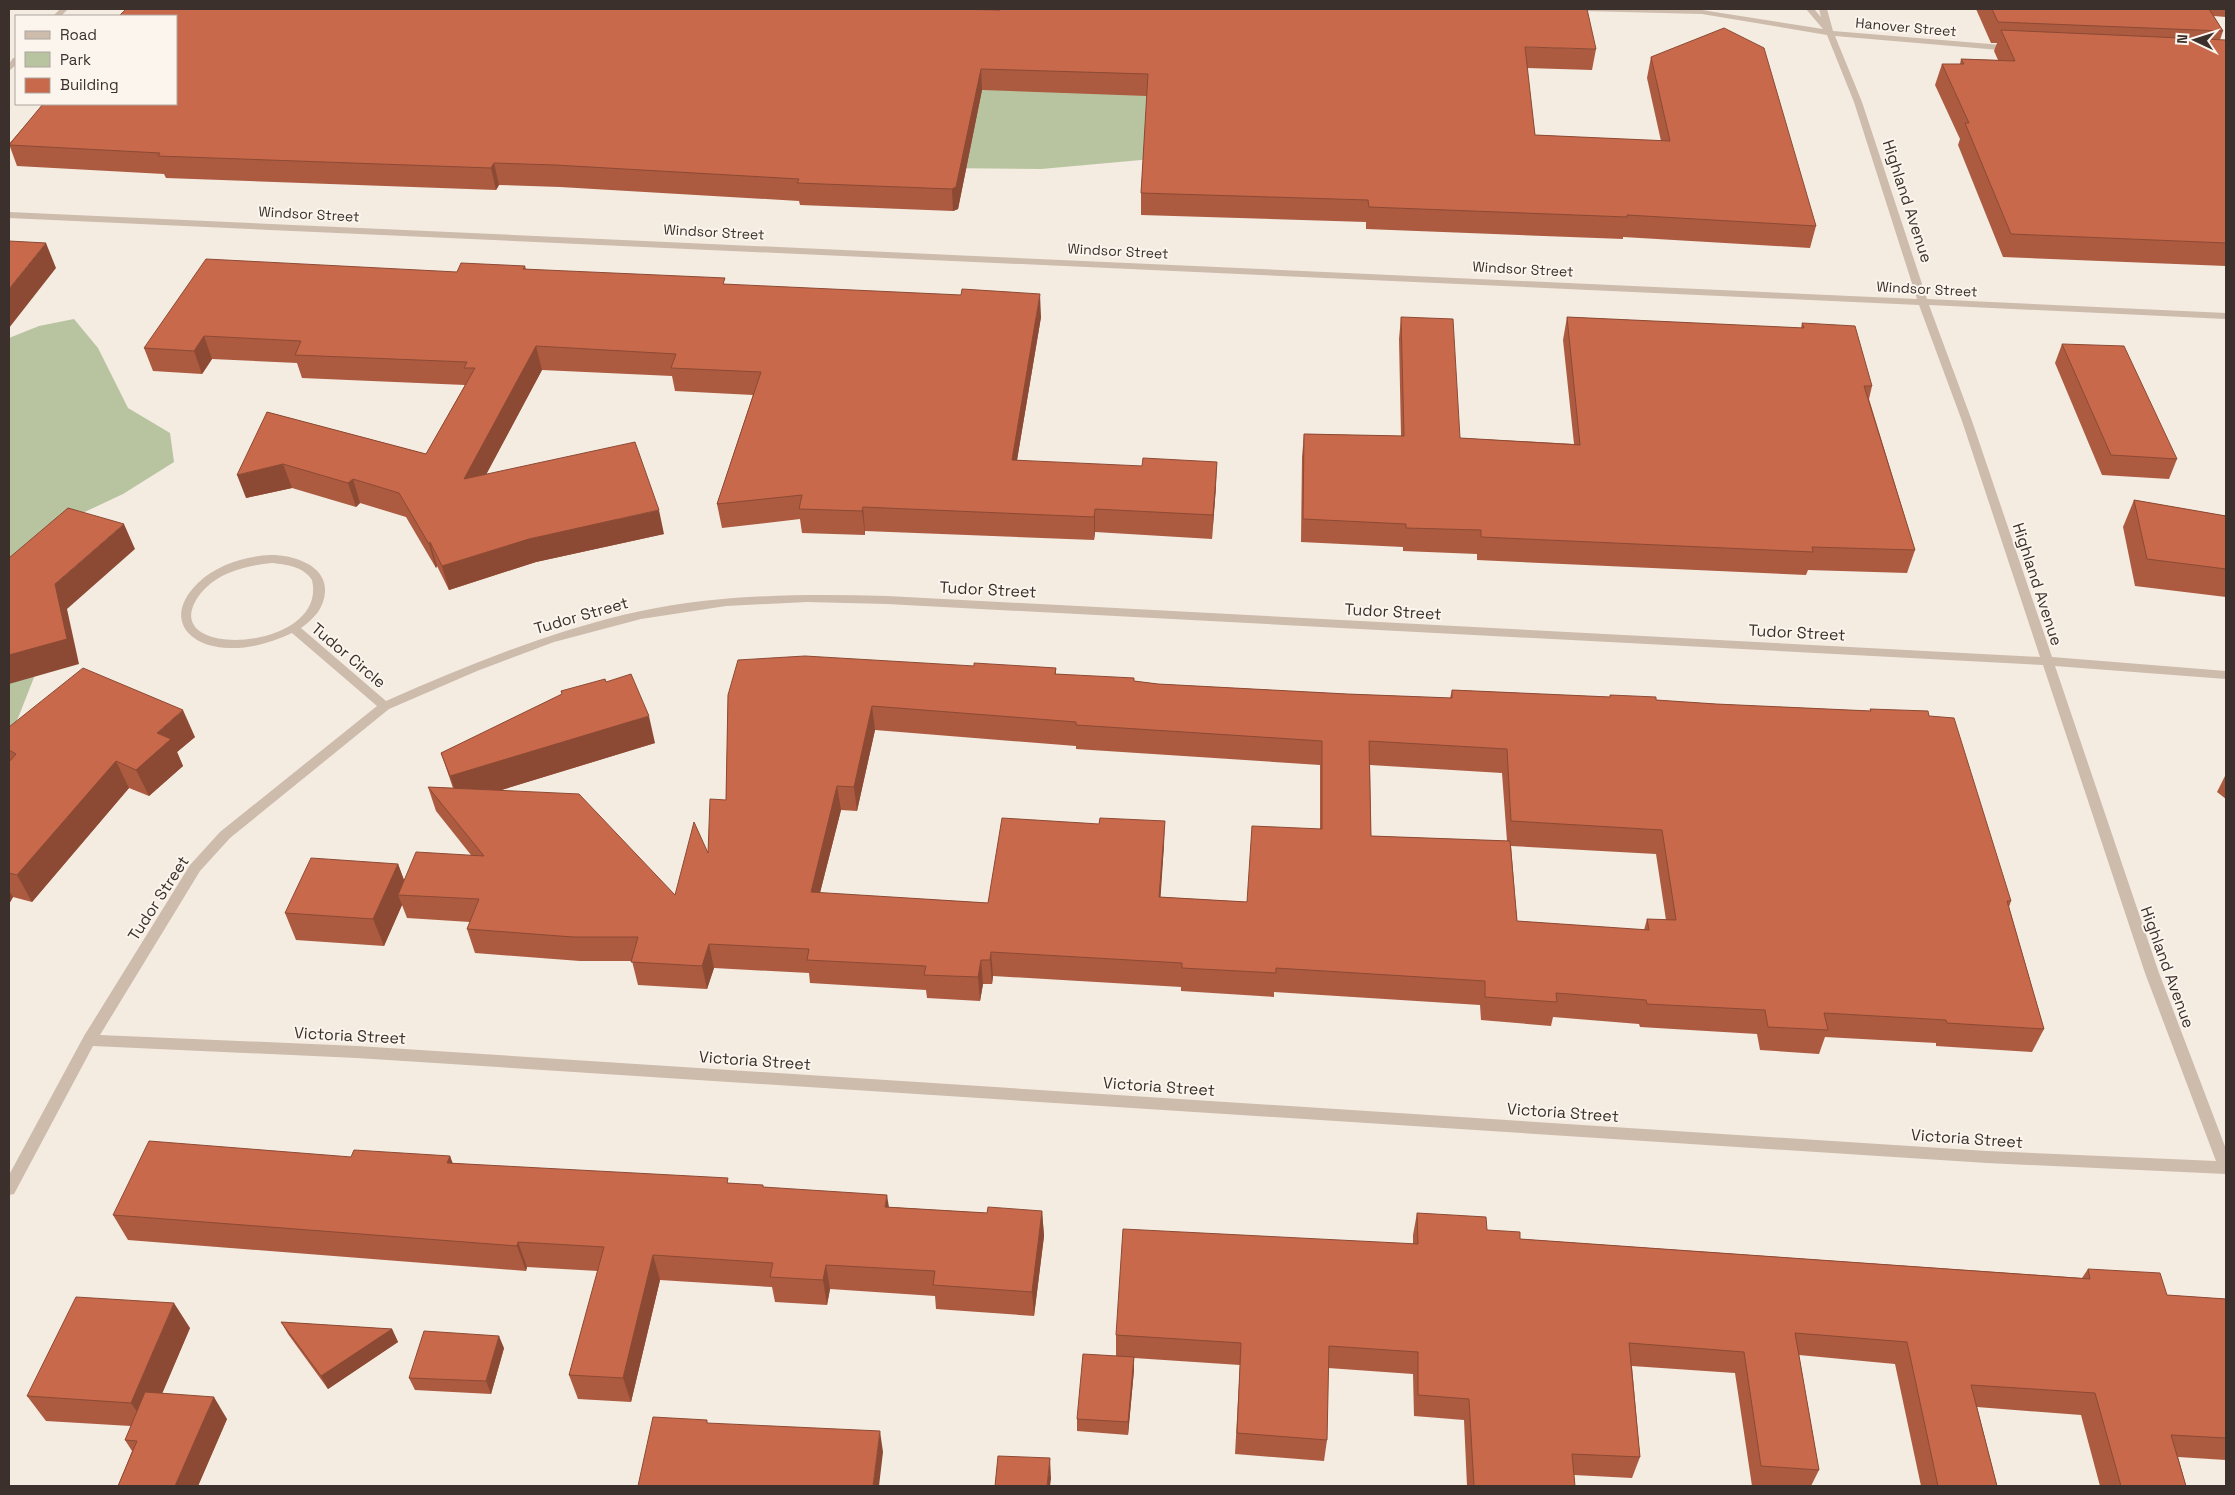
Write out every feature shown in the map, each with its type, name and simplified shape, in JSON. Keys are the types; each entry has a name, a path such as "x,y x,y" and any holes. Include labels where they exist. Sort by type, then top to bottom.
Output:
{"street":[{"name":"Hanover Street","path":"1584,9 1702,12 1830,33 1968,46 2016,48"},
{"path":"1810,9 1830,33"},
{"name":"Highland Avenue","path":"1823,9 1830,33 1858,102 1923,302 1966,421 2158,991 2226,1168"},
{"name":"Windsor Street","path":"9,215 646,242 2226,316"},
{"name":"Tudor Circle","path":"272,559 291,561 312,572 317,577 321,589 318,603 308,617 293,628 273,638 250,644 226,645 207,640 192,632 186,619 187,605 196,590 211,577 230,567 251,561 272,559"},
{"name":"Tudor Street","path":"9,1189 89,1040 195,868 225,835 385,706 473,668 550,639 641,615 726,602 807,598 2046,661 2226,675"},
{"name":"Tudor Circle","path":"293,628 385,706"},
{"name":"Victoria Street","path":"89,1040 351,1052 1997,1157 2226,1168"}],"green space":[{"path":"858,84 1206,91 1208,154 1041,169 831,167"},
{"path":"74,319 98,348 128,408 170,433 174,462 123,494 74,517 55,624 9,741 9,338 39,326"}],"building":[{"path":"126,9 1587,9 1596,49 1525,47 1535,135 1670,141 1651,57 1724,28 1764,48 1816,226 1627,215 1627,217 1369,207 1368,200 1141,193 1148,74 981,69 956,187 952,189 797,183 799,179 555,165 494,163 491,168 158,156 160,153 9,145 42,105 178,105 178,15 120,15"},
{"path":"1992,9 2209,9 2223,31 1998,22"},
{"path":"2001,30 2226,40 2226,243 2011,234 1965,123 1969,123 1942,64 1964,64 1961,59 2015,61"},
{"path":"9,241 46,243 9,289"},
{"path":"206,259 457,272 461,263 525,266 523,269 725,278 723,284 961,295 962,289 1040,294 1012,460 1142,466 1143,458 1217,462 1213,515 1095,509 1094,517 863,507 862,511 799,509 802,495 717,504 761,372 671,368 676,354 536,346 464,479 635,442 659,510 529,539 442,566 430,542 429,544 399,493 353,479 348,483 283,464 237,475 267,412 426,454 475,368 464,368 467,362 295,355 301,341 204,336 194,351 144,348"},
{"path":"1401,317 1453,319 1460,438 1580,445 1567,317 1804,328 1802,323 1855,326 1872,386 1864,386 1915,550 1812,547 1813,552 1481,537 1481,530 1406,528 1406,524 1303,519 1304,434 1404,436"},
{"path":"2062,344 2124,346 2177,459 2111,455"},
{"path":"2134,500 2226,516 2226,569 2147,559"},
{"path":"68,508 124,524 55,584 67,639 9,655 9,558"},
{"path":"805,656 974,666 974,663 1056,668 1055,674 1134,678 1134,681 1158,684 1452,698 1452,690 1610,697 1610,695 1656,697 1656,700 1716,704 1871,711 1870,709 1928,711 1929,716 1954,718 2011,901 2007,901 2044,1029 1947,1023 1946,1020 1824,1013 1828,1030 1768,1027 1765,1010 1647,1004 1646,1000 1556,993 1557,1002 1485,997 1485,981 1276,968 1276,973 1182,968 1182,963 991,952 990,960 981,960 978,977 924,975 926,966 807,960 809,949 709,944 702,966 631,962 638,937 573,937 467,929 479,899 398,895 416,852 484,856 428,787 579,794 675,895 694,822 708,853 710,799 726,800 728,695 738,660","holes":["872,706 1076,722 1076,725 1322,741 1322,829 1252,826 1247,902 1159,897 1165,821 1100,818 1099,824 1002,818 988,903 811,892 837,786 854,787","1369,741 1507,749 1511,821 1662,830 1676,920 1647,919 1649,930 1517,921 1510,841 1371,836"]},
{"path":"83,668 183,710 157,733 171,739 136,770 116,761 17,875 9,873 9,762 16,754 9,750 9,727"},
{"path":"631,674 649,716 450,776 441,753 562,694 561,691 605,679 606,682"},
{"path":"311,858 398,864 373,919 285,913"},
{"path":"149,1141 351,1157 354,1150 450,1156 447,1163 728,1178 727,1183 763,1185 763,1187 887,1195 885,1207 987,1213 988,1207 1042,1211 1032,1292 933,1285 935,1271 826,1265 823,1280 770,1277 773,1263 653,1255 623,1378 569,1375 604,1247 518,1242 517,1246 113,1215"},
{"path":"1417,1213 1486,1217 1487,1230 1520,1232 1520,1239 2090,1279 2088,1269 2160,1273 2167,1295 2226,1299 2226,1438 2171,1435 2186,1486 2121,1486 2095,1393 1971,1385 1997,1486 1938,1486 1907,1342 1795,1333 1819,1470 1761,1466 1744,1352 1629,1343 1640,1457 1572,1454 1575,1486 1474,1486 1469,1399 1418,1395 1418,1352 1329,1346 1327,1440 1237,1433 1241,1343 1116,1335 1123,1229 1418,1244"},
{"path":"76,1297 174,1303 131,1403 27,1396"},
{"path":"281,1322 392,1329 321,1376"},
{"path":"424,1331 499,1336 486,1381 409,1378"},
{"path":"1083,1354 1134,1357 1128,1422 1077,1419"},
{"path":"145,1392 214,1397 175,1486 118,1486 137,1441 125,1440"},
{"path":"653,1417 707,1420 707,1423 880,1431 873,1486 638,1486"},
{"path":"998,1456 1050,1458 1047,1486 995,1486"}]}
